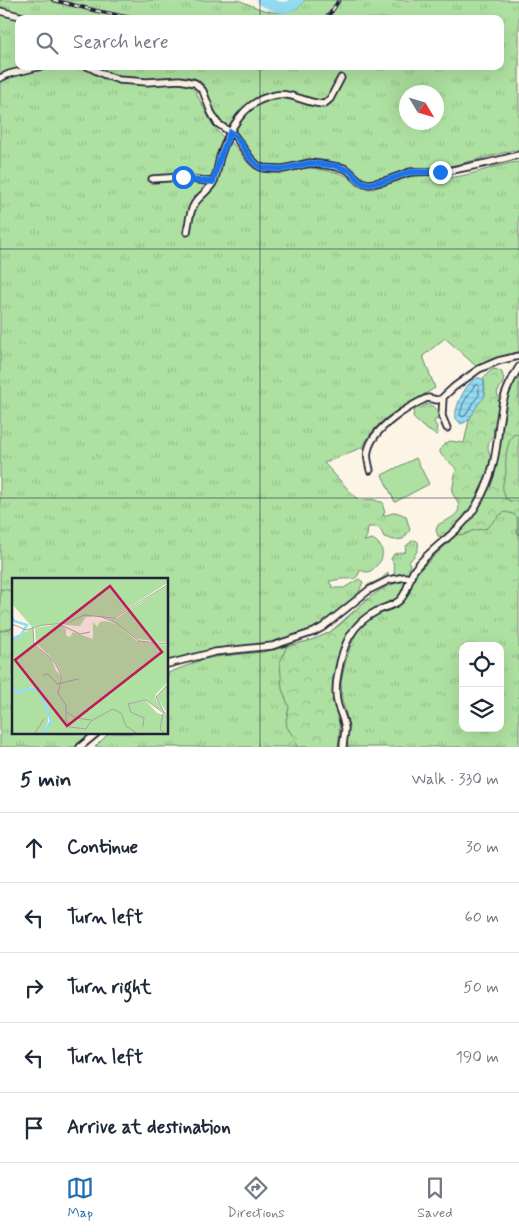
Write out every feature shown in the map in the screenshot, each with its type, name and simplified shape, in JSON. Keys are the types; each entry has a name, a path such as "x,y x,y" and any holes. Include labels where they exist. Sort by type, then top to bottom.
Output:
{"street":[{"path":"0,11 16,15"},
{"path":"0,78 26,70"},
{"path":"95,70 118,80 147,82 180,80 195,83 203,92 210,112 218,123 237,138 251,159 263,168 283,169 310,163 337,166 350,171 361,182 369,184 385,181 410,172 448,171 519,155"},
{"path":"187,232 192,209 213,182 230,132 238,117 259,100 276,95 286,95 313,103 324,104 330,99 341,78"},
{"path":"152,179 183,177 213,182"},
{"path":"370,470 367,452 374,437 382,428 418,402 428,398 437,400 444,398 454,387 479,370 498,361 519,356"},
{"path":"342,747 345,729 337,700 337,682 348,639 357,625 365,618 399,601 407,589 414,570 472,513 477,505 493,463 504,397 519,367"},
{"path":"444,398 442,416 447,428"},
{"path":"169,664 215,652 272,646 314,632 323,628 369,590 389,580 410,578"},
{"path":"80,747 96,734"}],"green space":[{"path":"0,0 238,0 271,12 285,12 301,5 304,0 519,0 519,150 444,169 410,170 381,180 369,181 346,166 327,161 310,159 291,164 265,165 251,155 240,137 219,119 201,82 195,78 187,77 209,119 219,133 234,145 249,165 264,172 281,173 306,168 316,169 344,174 362,188 372,189 414,176 455,177 519,162 519,353 478,368 445,338 423,356 435,388 385,419 376,427 363,447 324,463 356,498 382,502 385,511 383,516 396,512 406,516 410,530 403,539 394,540 384,537 378,528 368,527 367,536 364,541 372,539 379,544 382,551 380,562 369,572 360,570 354,579 329,581 333,588 344,588 359,579 363,582 359,592 361,593 322,624 312,629 270,643 219,649 169,661 169,578 12,578 12,734 92,734 77,747 0,747"},
{"path":"494,369 501,371 503,383 497,393 499,398 498,419 488,446 491,465 473,508 444,538 438,536 436,530 438,525 456,514 459,507 452,492 456,469 442,456 440,449 450,441 464,443 469,420 485,395 483,379"},
{"path":"519,373 519,747 348,747 349,728 342,700 341,682 351,645 358,629 377,614 398,606 404,600 417,573 463,528 477,510 497,463 507,398"},
{"path":"519,373 519,435 514,434 509,442 503,491 506,499 519,501 519,535 517,517 506,512 501,514 487,528 464,535 457,534 477,510 488,487 497,463 507,398"},
{"path":"427,404 434,407 440,418 434,422 437,427 437,435 413,417 415,409"},
{"path":"416,458 429,484 395,502 382,475"},
{"path":"415,540 418,542 418,548 409,562 411,570 408,576 364,591 368,585 381,579 388,573 388,577 394,574 394,566 391,559 394,554 405,552 406,546"},
{"path":"407,581 403,590 393,600 361,617 350,629 342,644 334,683 334,701 339,727 338,747 297,747 287,727 286,721 289,707 282,689 280,662 287,646 328,633 381,590"},
{"path":"397,582 392,602 360,618 353,625 343,643 334,683 339,727 338,747 95,747 108,734 169,734 169,673 213,657 263,652 318,638 329,633 378,592"},
{"path":"0,589 12,592 12,628 0,631"}],"water":[{"path":"476,378 484,380 485,395 470,418 461,424 455,417 457,407 468,385"}],"waterway":[{"path":"262,0 280,7 289,6 298,0"}],"railway":[{"path":"53,0 116,15"},
{"path":"328,15 339,0"}],"route":[{"path":"183,177 213,182 230,132 237,138 253,162 263,168 283,169 306,163 337,166 350,171 361,182 369,184 379,183 404,173 440,172"}]}
